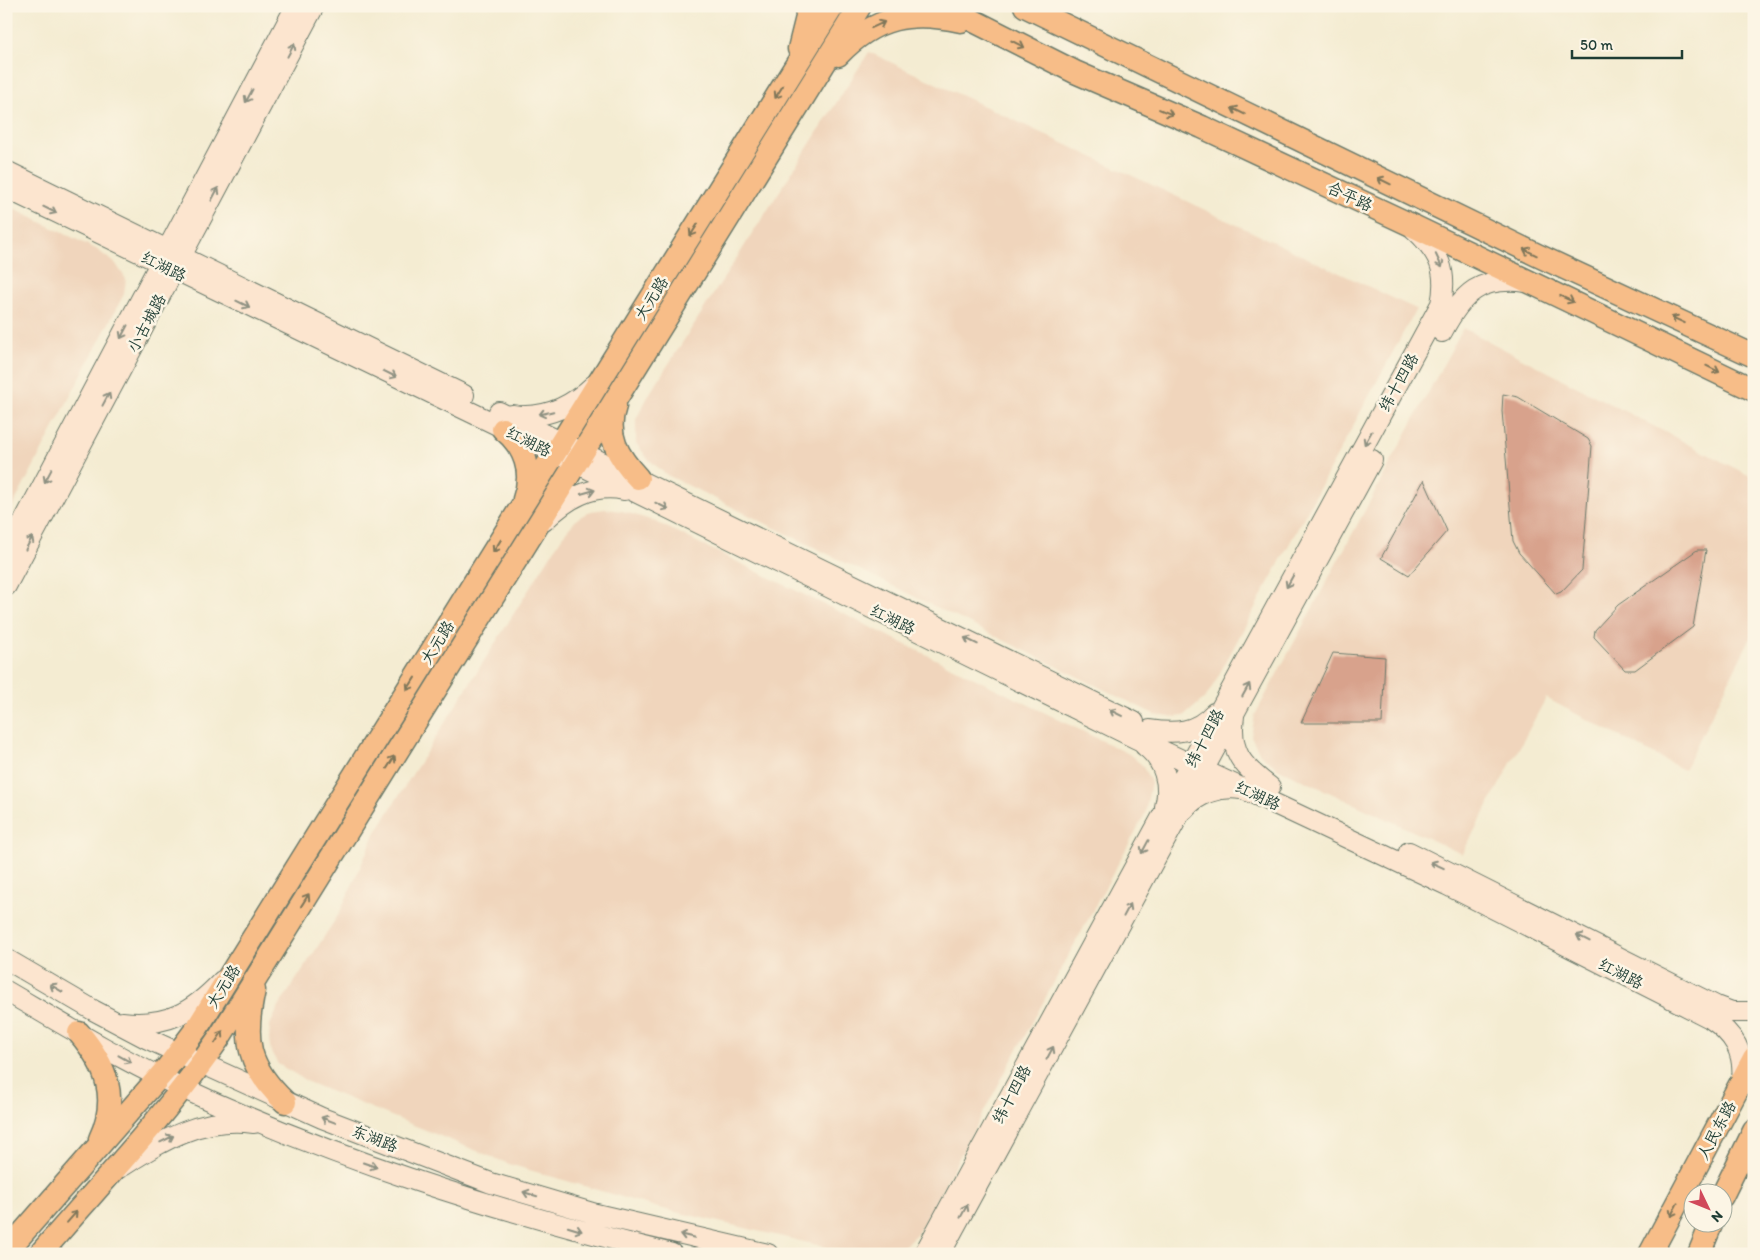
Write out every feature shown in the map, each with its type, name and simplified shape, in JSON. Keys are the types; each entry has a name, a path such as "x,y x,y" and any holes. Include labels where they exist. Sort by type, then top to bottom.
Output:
{"main road":[{"name":"小古城路","path":"6,586 145,309 195,214 296,6"},
{"name":"小古城路","path":"195,214 314,6"},
{"path":"794,68 806,17 806,6"},
{"name":"大元路","path":"6,1252 159,1076 197,1028 833,6"},
{"name":"大元路","path":"40,1254 184,1088 201,1064 860,6"},
{"name":"合平路","path":"944,6 1075,72 1202,128 1409,224 1754,390"},
{"name":"合平路","path":"1026,6 1528,251 1754,356"},
{"path":"815,79 842,51 878,23 900,17 925,15 982,26"},
{"name":"红湖路","path":"6,170 115,233"},
{"name":"红湖路","path":"6,188 115,233 171,260 236,283 502,421"},
{"path":"115,233 160,230 178,220 195,214 205,255 211,263 236,283"},
{"name":"纬十四路","path":"934,1250 1200,761 1441,304 1445,286 1443,268 1434,249 1409,224"},
{"path":"115,233 141,270 145,309 180,288 190,286 214,290"},
{"name":"红湖路","path":"171,260 214,290 502,421 1142,734 1200,761 1270,787 1454,873 1716,1006 1732,1012 1754,1012"},
{"name":"纬十四路","path":"1228,708 1462,298 1486,283 1501,280 1532,282"},
{"name":"小古城路","path":"6,555 145,309"},
{"path":"518,512 528,482 527,466 524,453 502,421 520,416 548,414 564,408 601,378"},
{"path":"535,529 560,506 577,495 606,488 635,485 612,438 611,425 617,398"},
{"path":"1250,791 1226,788 1213,791 1169,817 1164,773 1160,761 1150,749 1142,734 1177,733 1193,729 1228,708 1234,746 1239,757 1247,768 1270,787"},
{"name":"红湖路","path":"1200,761 1250,791 1447,885 1710,1018 1722,1026 1737,1044 1743,1069 1742,1081"},
{"name":"东湖路","path":"6,959 77,1001 201,1064 285,1102 490,1183 596,1214 768,1254"},
{"path":"115,1021 158,1023 179,1016 194,1006 236,964"},
{"path":"256,978 247,1027 249,1049 255,1066 268,1086 285,1102"},
{"name":"东湖路","path":"6,991 71,1029 159,1076 366,1164 462,1196 587,1233 672,1254"},
{"path":"77,1001 82,1010 82,1016 71,1029 100,1062 108,1083 110,1108 105,1128 95,1151"},
{"name":"人民东路","path":"1650,1254 1754,1058"},
{"path":"273,1126 269,1120 268,1113 278,1102 285,1102"},
{"path":"111,1173 163,1141 189,1128 232,1122 273,1126"},
{"name":"人民东路","path":"1729,1182 1754,1131"},
{"path":"1699,1254 1708,1232"}],"shaded area":[{"path":"869,52 1416,309 1215,682 1206,697 1184,716 1156,715 667,475 648,459 636,443 636,419 650,393"},
{"path":"6,205 96,249 116,264 126,279 124,294 6,519"},
{"path":"1463,328 1754,478 1754,631 1684,770 1546,698 1462,854 1277,768 1260,754 1251,736 1255,715"},
{"path":"605,509 622,511 654,521 1129,754 1142,765 1151,782 1145,814 928,1215 918,1232 905,1245 891,1252 856,1254 659,1208 509,1164 310,1083 278,1064 271,1052 269,1040 270,1025 279,1006 339,914 376,832 564,534 578,518 591,511"}],"building":[{"path":"1503,394 1518,397 1588,439 1592,446 1582,570 1561,592 1556,594 1519,553 1513,541 1502,411"},
{"path":"1424,480 1447,531 1409,575 1381,558"},
{"path":"1697,550 1706,550 1693,627 1635,670 1625,670 1594,637 1595,630 1618,605"},
{"path":"1333,653 1385,657 1382,723 1301,723"}]}
